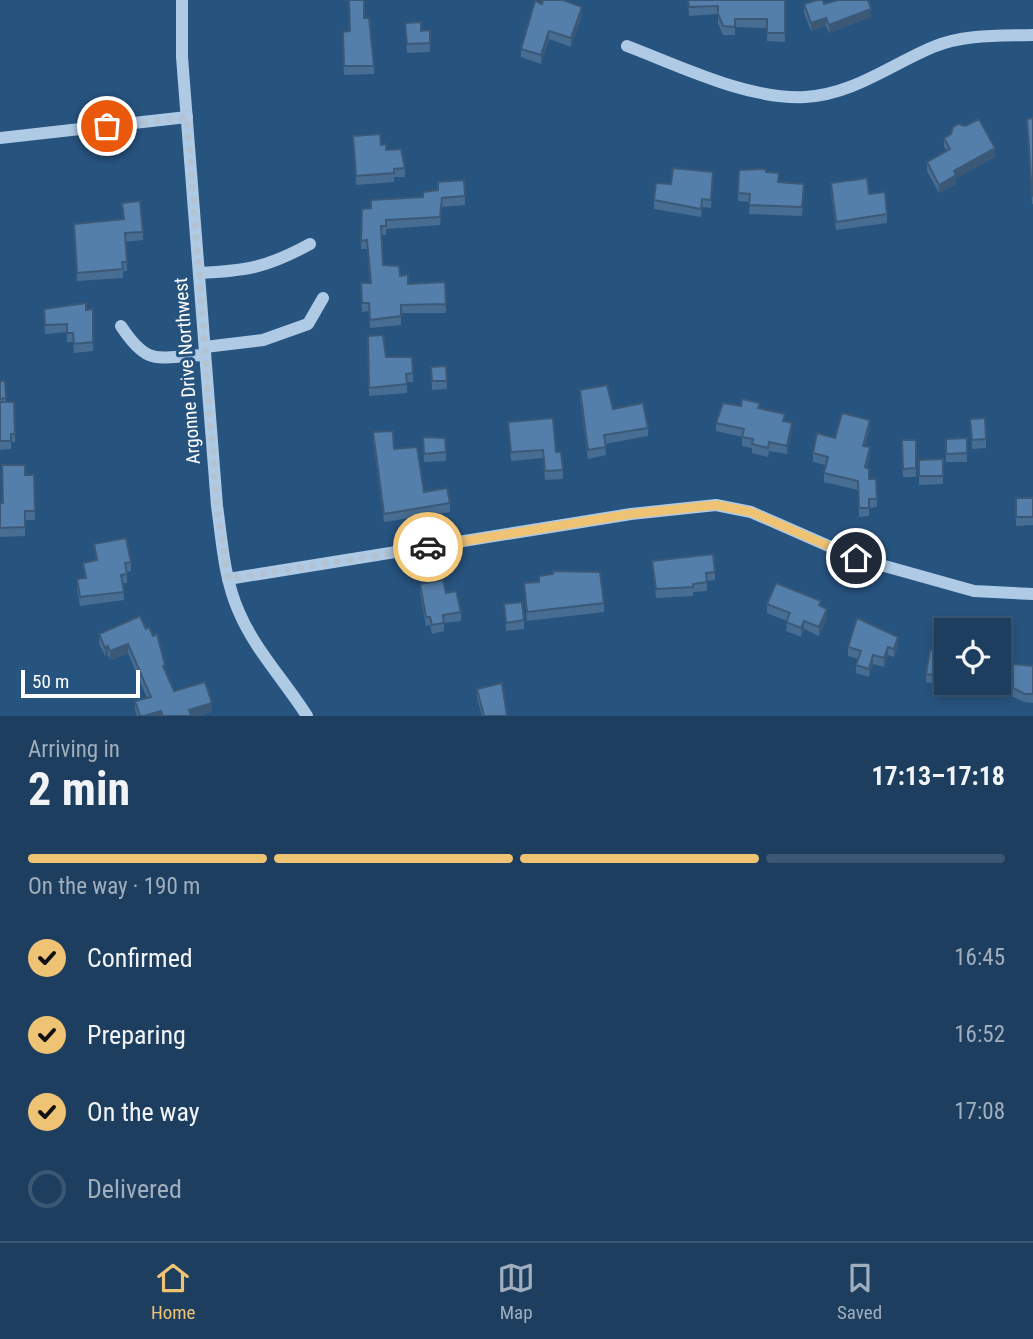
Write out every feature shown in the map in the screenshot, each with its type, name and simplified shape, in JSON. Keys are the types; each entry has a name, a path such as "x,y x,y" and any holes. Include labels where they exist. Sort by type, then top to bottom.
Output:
{"street":[{"name":"Argonne Drive Northwest","path":"182,0 187,117 217,506 228,579 238,611 257,645 307,716"},
{"path":"627,46 750,91 804,97 855,87 933,47 959,39 1033,35"},
{"path":"0,138 187,117"},
{"path":"199,273 241,271 275,263 310,244"},
{"path":"121,326 137,350 148,357 205,351 263,340 308,324 323,298"},
{"path":"228,579 631,514 716,505 751,512 856,558 974,591 1033,594"}],"building":[{"path":"349,0 364,0 364,18 369,18 374,66 344,66 343,32 350,31"},
{"path":"543,0 563,0 582,7 571,38 549,31 541,55 521,49 535,1 542,4"},
{"path":"688,0 785,0 785,33 767,33 767,19 735,19 735,27 723,26 718,6 689,7"},
{"path":"823,0 824,4 838,0 868,0 871,9 829,25 826,18 811,23 804,4"},
{"path":"421,22 421,31 430,30 430,43 407,44 405,23"},
{"path":"1033,118 1033,196 1032,196 1027,119"},
{"path":"979,119 995,148 954,171 956,175 939,185 927,162 950,149 944,138 951,134 953,127 958,124 965,126"},
{"path":"380,134 381,145 386,144 386,150 401,149 405,168 394,169 394,173 356,176 353,136"},
{"path":"673,168 713,172 711,200 702,199 701,209 654,200 656,183 671,184"},
{"path":"766,169 766,172 779,173 778,182 804,184 802,207 749,205 750,194 738,193 739,170"},
{"path":"867,178 869,194 885,192 887,214 836,222 831,183"},
{"path":"464,180 465,196 442,198 440,217 386,220 386,226 381,226 383,265 399,266 400,276 408,275 408,284 445,282 446,304 401,305 401,316 370,320 369,303 362,303 361,283 371,283 367,240 361,241 362,209 371,208 371,200 423,197 423,192 438,190 438,182"},
{"path":"140,201 143,232 125,233 127,262 122,262 123,269 77,273 74,224 124,219 122,203"},
{"path":"86,303 86,310 93,309 93,342 74,344 73,333 67,333 67,324 45,325 44,309"},
{"path":"383,335 386,357 412,357 413,373 406,374 407,384 369,388 368,336"},
{"path":"446,366 447,381 432,381 431,367"},
{"path":"0,381 5,381 6,398 0,399"},
{"path":"607,385 613,409 643,403 648,428 604,435 606,447 588,450 580,390"},
{"path":"742,399 760,403 758,408 785,414 783,421 792,423 787,446 769,442 768,448 752,444 753,439 742,437 744,429 716,423 723,403 741,406"},
{"path":"0,402 14,402 15,434 11,434 11,441 0,441"},
{"path":"842,413 870,420 863,446 870,447 865,467 869,469 869,479 876,479 877,499 869,499 869,508 859,508 858,481 824,473 828,457 813,453 817,433 835,438"},
{"path":"553,418 556,452 561,452 563,470 545,471 543,450 511,452 508,422"},
{"path":"985,418 986,439 972,440 970,419"},
{"path":"393,431 394,449 417,447 424,492 447,488 450,503 384,514 373,432"},
{"path":"423,437 445,438 446,452 424,454"},
{"path":"967,438 967,453 946,454 946,439"},
{"path":"902,440 916,440 916,468 903,469"},
{"path":"943,459 943,476 919,476 919,460"},
{"path":"2,465 25,465 25,475 34,475 35,511 25,511 25,527 0,528 0,503 3,503"},
{"path":"1016,498 1033,498 1033,517 1016,517"},
{"path":"126,538 131,562 125,563 127,574 121,575 124,592 80,597 77,579 86,578 83,563 97,560 94,544"},
{"path":"713,554 715,572 706,573 707,582 693,584 693,587 656,589 652,561"},
{"path":"553,571 600,572 604,603 527,612 524,583 539,582 539,576 553,574"},
{"path":"443,580 446,593 456,591 461,612 443,615 444,623 432,625 430,617 426,617 420,584"},
{"path":"776,583 821,601 819,605 827,609 819,627 804,621 801,628 786,622 790,613 767,604"},
{"path":"522,602 524,620 506,623 504,604"},
{"path":"140,616 146,629 149,627 153,636 157,634 165,665 163,666 174,691 205,682 212,703 189,710 191,716 163,716 161,711 140,716 135,701 151,697 128,644 110,651 108,646 105,648 99,634"},
{"path":"857,618 898,637 894,649 888,647 884,658 873,655 869,669 856,665 861,651 848,647"},
{"path":"930,650 934,650 934,675 926,674"},
{"path":"1013,664 1033,666 1033,694 1025,694 1013,688"},
{"path":"502,683 507,716 484,716 477,689"}],"way so far":[{"path":"107,126 187,117 217,506 228,579 428,547"}],"route":[{"path":"428,547 631,514 716,505 751,512 856,558"}]}
